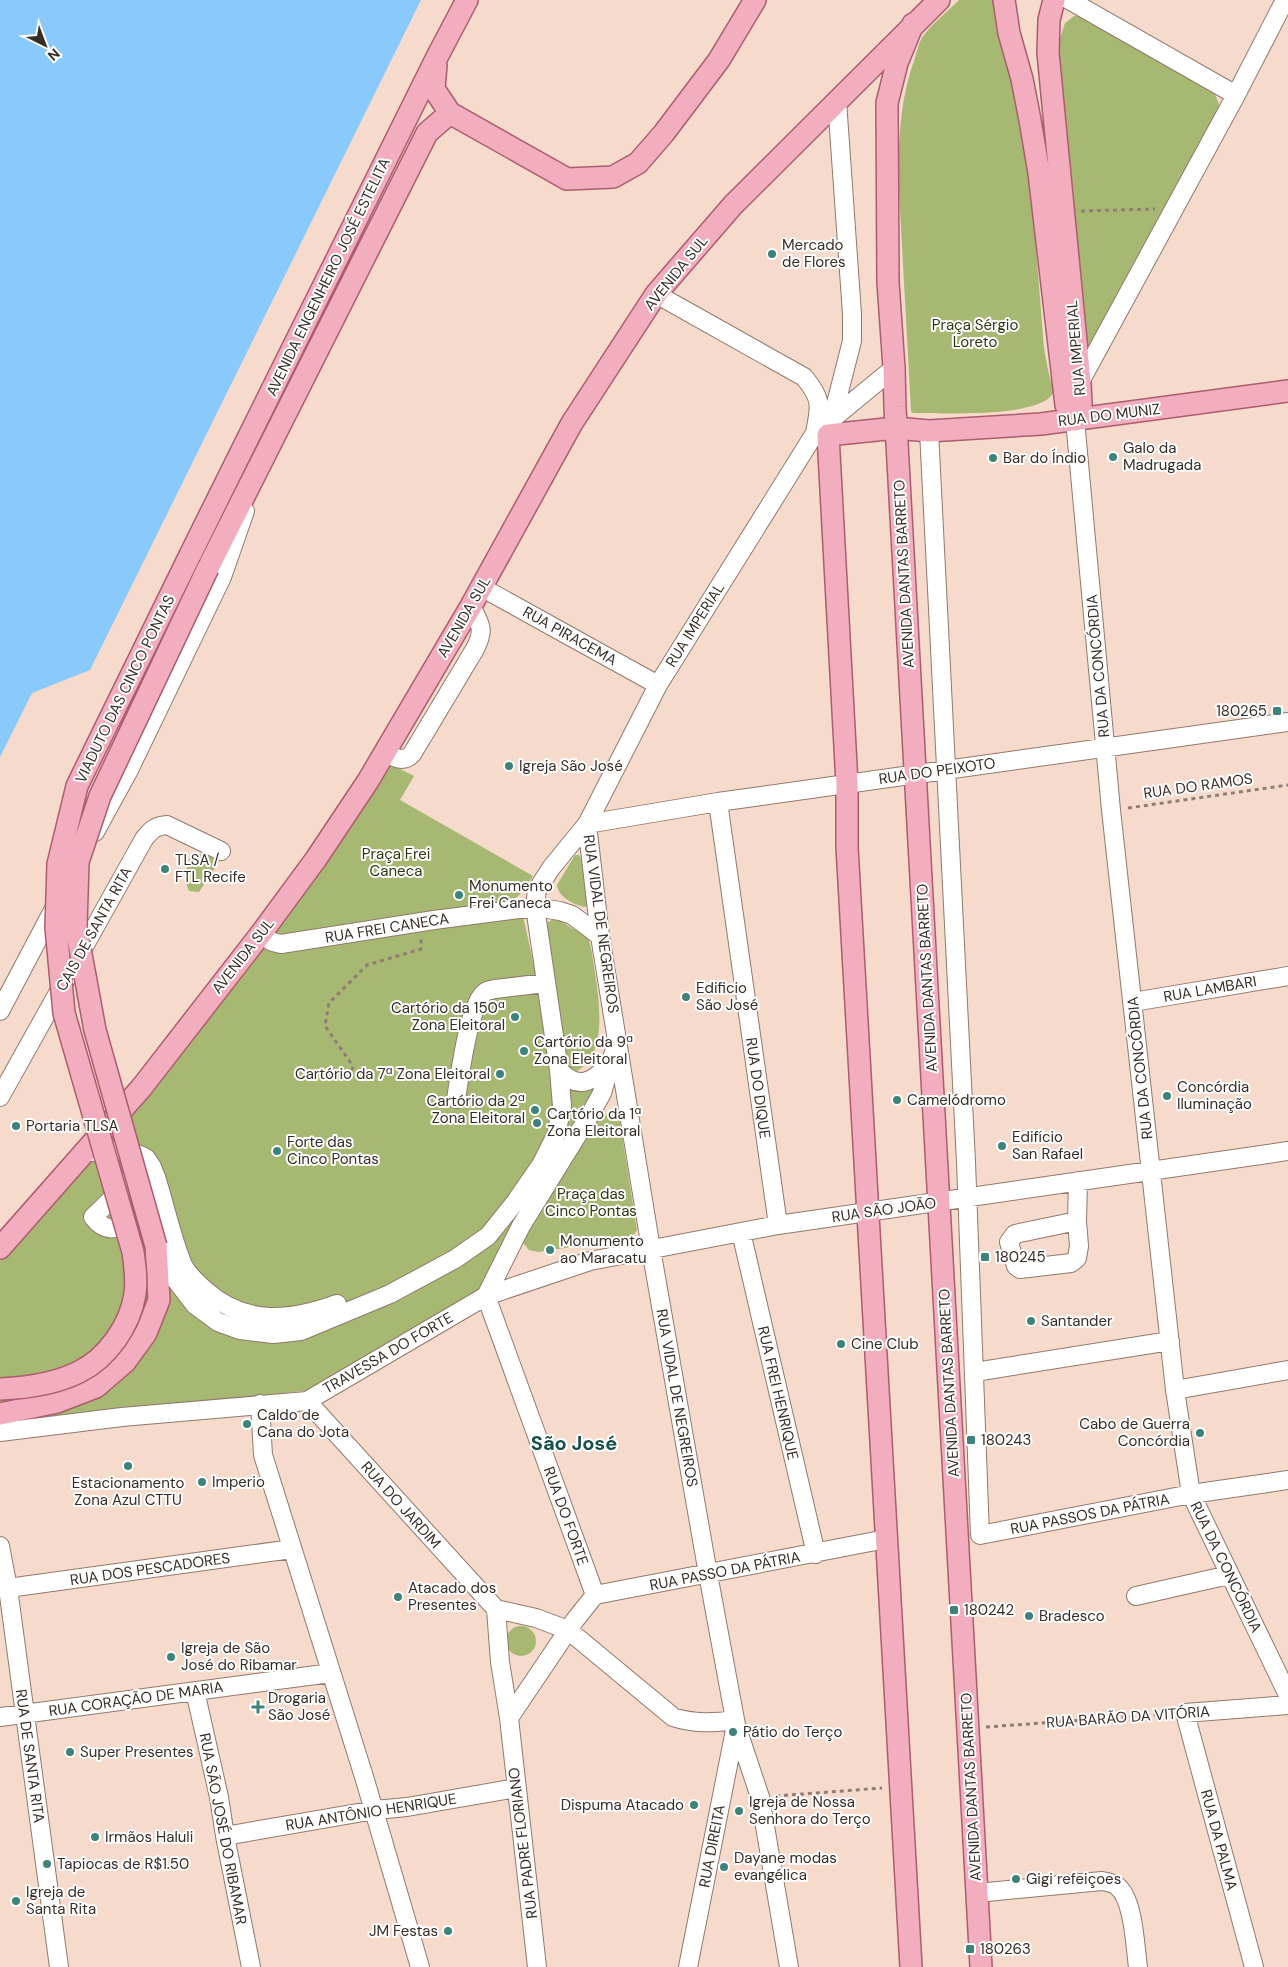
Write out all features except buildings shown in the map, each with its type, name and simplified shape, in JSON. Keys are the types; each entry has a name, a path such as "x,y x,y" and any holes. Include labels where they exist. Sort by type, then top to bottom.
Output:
{"main road":[{"name":"AVENIDA ENGENHEIRO JOSÉ ESTELITA","path":"190,555 467,0"},
{"path":"437,57 434,89 450,113 567,179 613,177 638,163 664,133 719,60 755,0"},
{"name":"AVENIDA SUL","path":"2,1243 142,1088 246,954 316,859 385,752 471,606 572,423 656,294 733,204 939,0"},
{"name":"RUA IMPERIAL","path":"1004,0 1009,33 1029,112 1074,384"},
{"name":"RUA IMPERIAL","path":"1054,0 1049,20 1048,52 1063,212 1074,384 1066,405 1075,420"},
{"name":"AVENIDA DANTAS BARRETO","path":"913,24 897,63 887,103 888,282 981,1967"},
{"name":"AVENIDA ENGENHEIRO JOSÉ ESTELITA","path":"208,568 427,133 450,113"},
{"path":"1074,384 1100,406 1119,414"},
{"name":"RUA DO MUNIZ","path":"929,431 1075,420 1288,391"},
{"path":"911,1967 847,847 847,784 825,429 896,428 929,431"},
{"name":"VIADUTO DAS CINCO PONTAS","path":"0,1389 44,1384 79,1372 105,1353 116,1340 125,1324 136,1294 133,1252 64,1013 56,928 58,864 77,786 190,555"},
{"name":"VIADUTO DAS CINCO PONTAS","path":"0,1414 58,1402 96,1387 125,1362 146,1333 159,1300 156,1246 95,1030 76,927 78,862 100,796 208,568"}],"street":[{"path":"913,24 925,0"},
{"path":"1068,0 1236,95"},
{"path":"1074,384 1174,208 1285,0"},
{"path":"825,429 852,341 852,314 837,101"},
{"path":"656,294 804,377 814,389 820,404 825,429"},
{"name":"RUA IMPERIAL","path":"587,824 658,685 825,429 894,368"},
{"name":"RUA DA CONCÓRDIA","path":"1075,420 1111,810 1150,1171 1176,1390 1191,1494 1288,1695"},
{"name":"AVENIDA DANTAS BARRETO","path":"929,431 968,1197 980,1534"},
{"path":"0,1011 128,772 222,577 263,459"},
{"name":"RUA PIRACEMA","path":"481,587 658,685"},
{"name":"RUA DO PEIXOTO","path":"587,824 718,802 1288,722"},
{"name":"RUA DO DIQUE","path":"718,802 778,1225"},
{"path":"86,1152 123,1150 135,1152 146,1158 156,1177 184,1266 193,1279 214,1298 239,1311 267,1318 295,1317 323,1309 455,1259 488,1236 516,1202 541,1165 556,1135 562,1106 559,1070 535,907 538,890 546,875 587,824"},
{"name":"RUA VIDAL DE NEGREIROS","path":"587,824 600,936 651,1249 708,1574 735,1722 760,1797 789,1967"},
{"name":"CAIS DE SANTA RITA","path":"0,1097 151,829 167,825 221,851"},
{"name":"RUA FREI CANECA","path":"246,954 258,948 281,944 434,920 535,907 572,915 600,936"},
{"path":"263,931 267,940 281,944"},
{"name":"RUA LAMBARI","path":"1133,1002 1288,976"},
{"path":"456,1099 471,1021 480,998 488,990 495,988 546,984"},
{"path":"486,1296 521,1226 602,1093 618,1040"},
{"path":"559,1070 566,1077 575,1082 582,1083 602,1072 612,1059"},
{"name":"RUA SÃO JOÃO","path":"486,1296 590,1261 778,1225 1288,1151"},
{"path":"146,1158 137,1171 93,1217 100,1225 109,1230 143,1219 153,1218 163,1221 172,1227"},
{"path":"1077,1222 1078,1181"},
{"name":"RUA FREI HENRIQUE","path":"741,1232 816,1554"},
{"name":"VIADUTO DAS CINCO PONTAS","path":"156,1246 175,1279 195,1305 218,1322 240,1330 274,1334 301,1331 378,1298 455,1259"},
{"name":"TRAVESSA DO FORTE","path":"0,1432 122,1417 306,1400 486,1296"},
{"name":"RUA DO FORTE","path":"486,1296 595,1595"},
{"path":"975,1372 1170,1341"},
{"path":"1176,1390 1288,1370"},
{"name":"RUA DO JARDIM","path":"306,1400 496,1609"},
{"path":"260,1404 263,1455 420,1967"},
{"name":"RUA PASSOS DA PÁTRIA","path":"980,1534 1191,1494 1288,1480"},
{"name":"RUA PASSO DA PÁTRIA","path":"595,1595 816,1554 886,1539"},
{"name":"RUA DE SANTA RITA","path":"0,1546 8,1588 59,1967"},
{"name":"RUA DOS PESCADORES","path":"8,1588 292,1549"},
{"path":"1136,1596 1229,1574"},
{"path":"509,1718 571,1625 595,1595"},
{"path":"496,1609 571,1625 673,1717 711,1724 735,1722"},
{"name":"RUA PADRE FLORIANO","path":"496,1609 500,1662 509,1718 537,1967"},
{"name":"RUA CORAÇÃO DE MARIA","path":"0,1717 331,1673"},
{"name":"RUA SÃO JOSÉ DO RIBAMAR","path":"195,1691 219,1797 224,1836 251,1967"},
{"name":"RUA BARÃO DA VITÓRIA","path":"1185,1713 1288,1705"},
{"name":"RUA DA PALMA","path":"1185,1713 1254,1967"},
{"name":"RUA DIREITA","path":"688,1967 735,1722"},
{"name":"RUA ANTÔNIO HENRIQUE","path":"224,1836 373,1810 407,1807 517,1788"},
{"path":"977,1893 1102,1881 1116,1885 1127,1899 1138,1967"}],"path":[{"path":"1063,212 1174,208"},
{"name":"RUA DO RAMOS","path":"1111,810 1288,785"},
{"path":"350,1078 353,1066 325,1026 329,1003 368,965 421,949 421,935"},
{"name":"RUA BARÃO DA VITÓRIA","path":"968,1728 1185,1713"},
{"path":"760,1797 900,1787"}],"green space":[{"name":"Praça Sérgio Loreto","path":"959,0 994,0 1013,79 1029,162 1044,348 1054,392 1045,401 1030,407 1010,410 966,413 913,413 911,411 898,173 902,115 910,72 922,38"},
{"path":"1074,16 1079,16 1214,92 1219,104 1218,111 1089,347 1084,346 1058,45 1065,23"},
{"name":"Praça Frei Caneca","path":"388,763 414,776 400,800 533,876 528,884 519,895 506,902 271,937 349,831"},
{"path":"199,854 221,859 199,892 189,891 186,878 190,857 197,858"},
{"path":"575,855 579,855 581,859 588,904 585,907 563,897 557,885"},
{"name":"Praça das Cinco Pontas","path":"523,916 543,1006 554,1075 603,1075 483,1290 318,1389 0,1429 0,1261 49,1210 257,950"},
{"path":"554,919 559,920 588,938 595,973 599,1012 597,1040 587,1063 577,1071 567,1067 546,923"},
{"name":"Praça das Cinco Pontas","path":"606,1114 614,1115 620,1122 637,1230 632,1238 538,1252 529,1250 521,1240 522,1231 598,1119"},
{"path":"521,1626 527,1627 535,1635 535,1647 527,1655 521,1656 515,1655 507,1647 506,1641 507,1635 515,1627"}],"water":[{"path":"0,0 421,0 90,670 32,693 0,757"}],"place":[{"name":"Mercado de Flores","path":"772,254"},
{"name":"Galo da Madrugada","path":"1113,457"},
{"name":"Bar do Índio","path":"993,458"},
{"name":"180265","path":"1277,711"},
{"name":"Igreja São José","path":"509,766"},
{"name":"TLSA / FTL Recife","path":"165,869"},
{"name":"Monumento Frei Caneca","path":"459,895"},
{"name":"Edificio São José","path":"686,997"},
{"name":"Cartório da 150ª Zona Eleitoral","path":"515,1017"},
{"name":"Cartório da 9ª Zona Eleitoral","path":"524,1051"},
{"name":"Cartório da 7ª Zona Eleitoral","path":"500,1074"},
{"name":"Concórdia Iluminação","path":"1167,1096"},
{"name":"Camelódromo","path":"897,1100"},
{"name":"Cartório da 2ª Zona Eleitoral","path":"535,1110"},
{"name":"Cartório da 1ª Zona Eleitoral","path":"537,1123"},
{"name":"Portaria TLSA","path":"16,1126"},
{"name":"Edifício San Rafael","path":"1002,1146"},
{"name":"Forte das Cinco Pontas","path":"277,1151"},
{"name":"Monumento ao Maracatu","path":"550,1250"},
{"name":"180245","path":"985,1257"},
{"name":"Santander","path":"1031,1321"},
{"name":"Cine Club","path":"841,1344"},
{"name":"Caldo de Cana do Jota","path":"247,1424"},
{"name":"Cabo de Guerra Concórdia","path":"1200,1433"},
{"name":"180243","path":"971,1440"},
{"name":"Estacionamento Zona Azul CTTU","path":"128,1466"},
{"name":"Imperio","path":"202,1482"},
{"name":"Atacado dos Presentes","path":"398,1597"},
{"name":"180242","path":"954,1610"},
{"name":"Bradesco","path":"1029,1616"},
{"name":"Igreja de São José do Ribamar","path":"171,1657"},
{"name":"Drogaria São José","path":"258,1707"},
{"name":"Pátio do Terço","path":"733,1732"},
{"name":"Super Presentes","path":"70,1752"},
{"name":"Dispuma Atacado","path":"694,1805"},
{"name":"Igreja de Nossa Senhora do Terço","path":"739,1811"},
{"name":"Irmãos Haluli","path":"95,1837"},
{"name":"Tapiocas de R$1.50","path":"47,1864"},
{"name":"Dayane modas evangélica","path":"724,1867"},
{"name":"Gigi refeiçoes","path":"1016,1879"},
{"name":"Igreja de Santa Rita","path":"16,1901"},
{"name":"JM Festas","path":"448,1931"},
{"name":"180263","path":"970,1949"}],"district":[{"name":"São José","path":"574,1443"}]}
